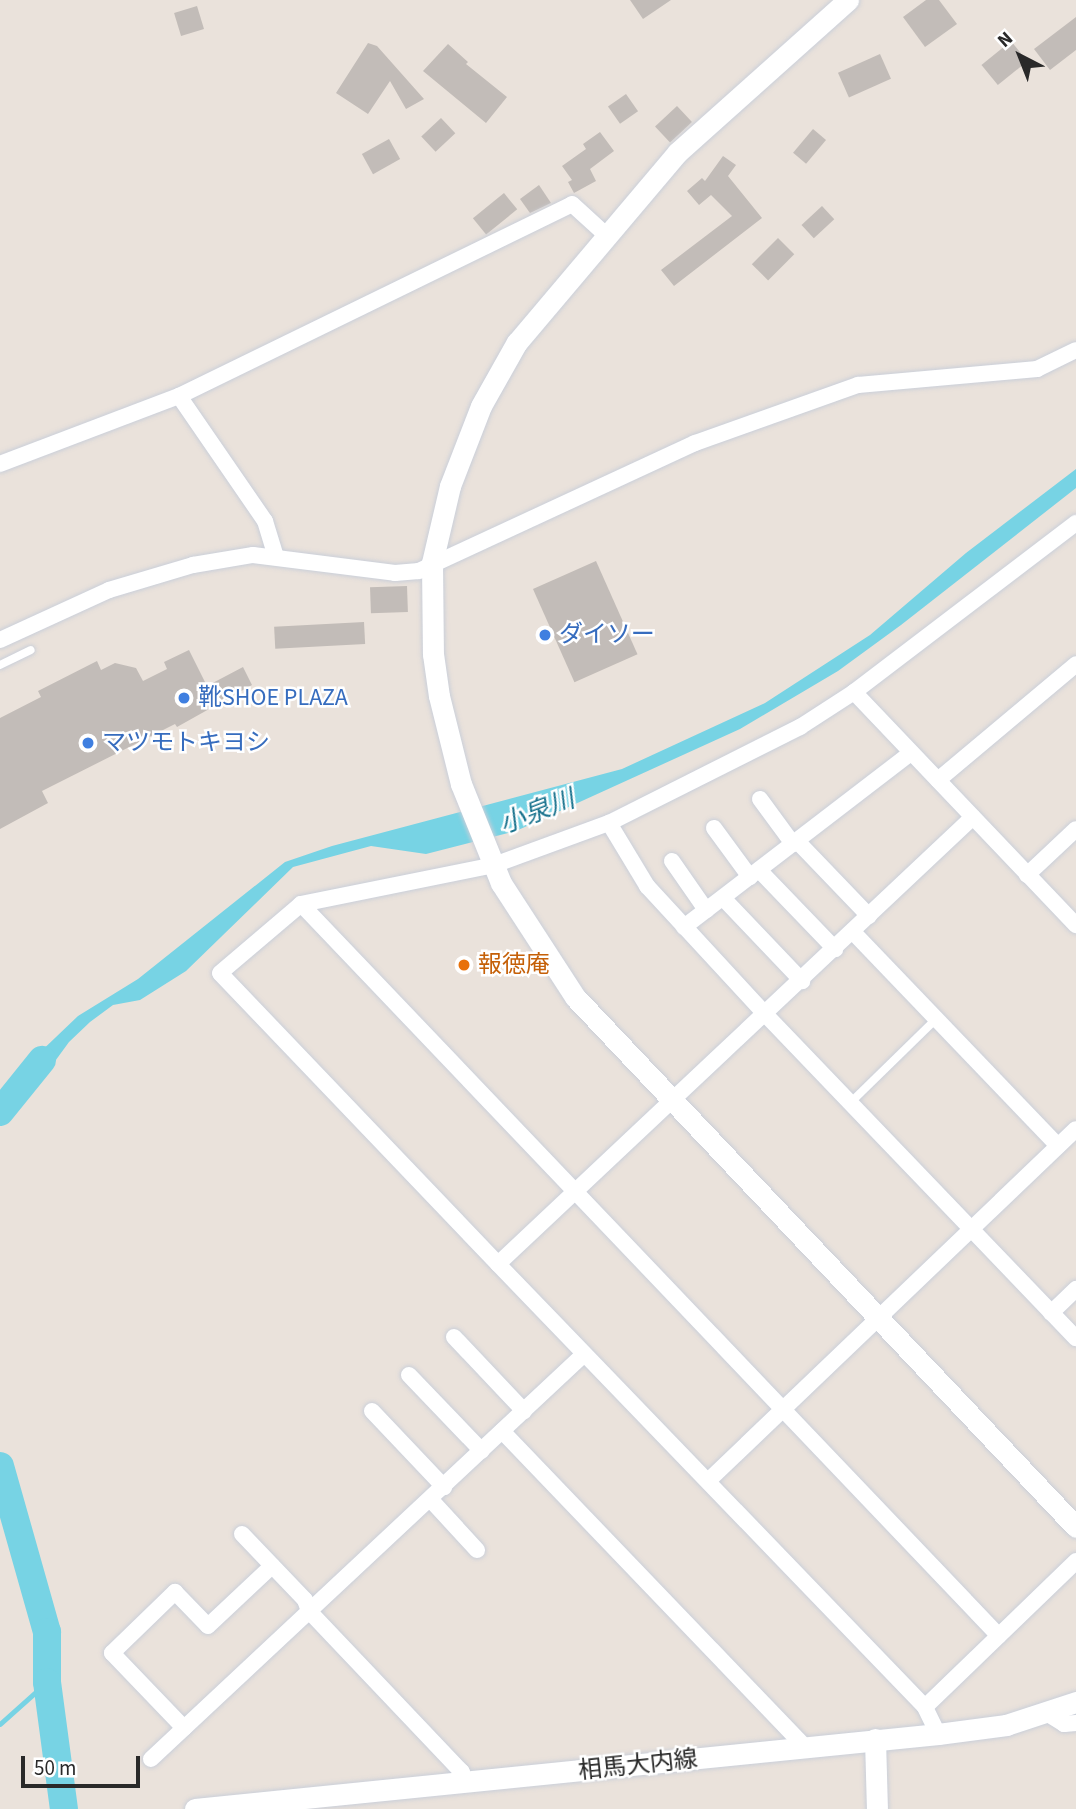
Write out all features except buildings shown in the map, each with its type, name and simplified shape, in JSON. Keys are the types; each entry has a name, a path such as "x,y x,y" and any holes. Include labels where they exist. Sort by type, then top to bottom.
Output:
{"street":[{"path":"848,0 677,153 517,342 481,407 450,486 432,563 433,654 447,738 461,784 501,883 575,997 1076,1527"},
{"path":"0,464 178,396 572,204 607,236"},
{"path":"0,640 109,590 193,565 253,555 395,573 418,570 695,443 858,385 1037,369 1076,350"},
{"path":"178,396 265,522 276,556"},
{"path":"938,1734 925,1707 583,1355 220,973 300,904 491,857 608,822 800,727 854,692 1076,523"},
{"path":"938,780 1076,664"},
{"path":"854,692 1076,925"},
{"path":"684,927 911,753"},
{"path":"760,799 795,842 869,916"},
{"path":"498,1264 766,1016 973,817"},
{"path":"608,822 647,886 684,927 1076,1338"},
{"path":"714,828 754,873 835,949"},
{"path":"1027,875 1076,829"},
{"path":"672,861 706,910"},
{"path":"723,898 802,981"},
{"path":"300,904 999,1636"},
{"path":"853,932 1058,1146"},
{"path":"708,1481 1076,1129"},
{"path":"1052,1313 1076,1289"},
{"path":"454,1337 524,1411"},
{"path":"151,1759 583,1355"},
{"path":"409,1375 481,1451"},
{"path":"372,1411 444,1487"},
{"path":"502,1431 804,1748"},
{"path":"431,1500 477,1550"},
{"path":"242,1534 305,1600 309,1611 462,1772 464,1782"},
{"path":"925,1707 1076,1561"},
{"path":"184,1728 112,1653 175,1592 208,1626 272,1566"},
{"name":"相馬大内線","path":"195,1809 260,1807 464,1782 938,1734 1006,1725 1048,1714 1076,1702"},
{"path":"1048,1714 1064,1724 1076,1723"},
{"path":"875,1739 877,1809"}],"lane":[{"path":"0,666 31,650"},
{"path":"850,1103 936,1019"}],"water":[{"path":"1076,469 1076,488 901,625 838,671 740,729 516,831 426,854 371,846 293,867 186,971 140,1000 113,1005 90,1022 69,1042 26,1101 11,1080 78,1016 138,979 285,862 332,846 622,769 765,703 870,635 966,553"}],"waterway":[{"name":"小泉川","path":"0,1112 42,1060"},
{"path":"0,1466 47,1632 47,1682 64,1809"},
{"path":"0,1724 47,1682"}],"place":[{"name":"ダイソー","path":"545,635"},
{"name":"靴SHOE PLAZA","path":"184,698"},
{"name":"マツモトキヨシ","path":"88,743"},
{"name":"報徳庵","path":"464,965"}]}
